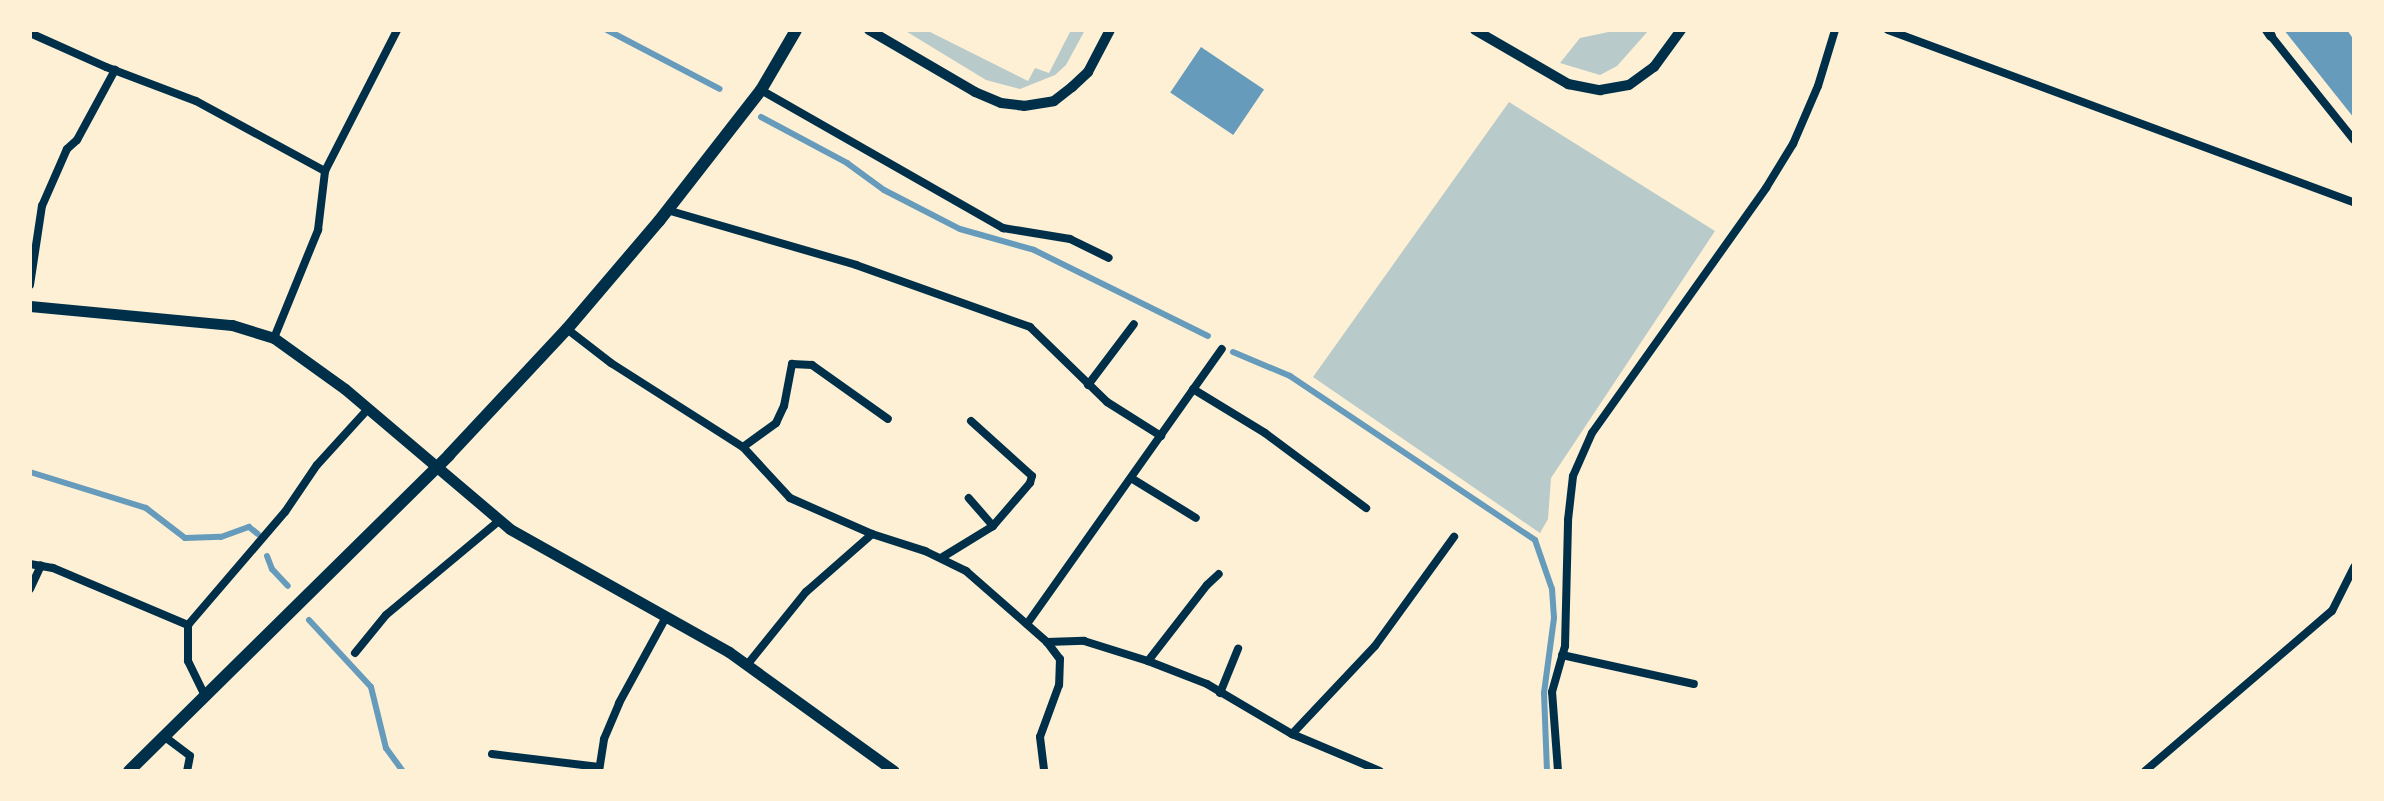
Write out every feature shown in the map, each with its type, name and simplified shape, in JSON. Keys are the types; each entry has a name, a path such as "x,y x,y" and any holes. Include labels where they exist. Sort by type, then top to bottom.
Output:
{"main road":[{"path":"129,771 436,468 567,329 667,210 761,90 796,30"},
{"path":"30,306 232,325 274,338 368,409 499,521 747,665 894,771"}],"street":[{"path":"274,338 318,230 325,171 397,30"},
{"path":"869,30 975,92 1001,103 1024,106 1054,101 1072,87 1088,72 1110,30"},
{"path":"1475,30 1568,84 1600,90 1629,85 1654,67 1681,30"},
{"path":"1558,771 1552,692 1562,655 1573,476 1592,433 1766,188 1793,144 1818,86 1835,30"},
{"path":"1888,30 2354,202"},
{"path":"30,33 196,101 325,171"},
{"path":"2269,33 2354,140"},
{"path":"30,285 42,206 67,149 77,140 115,70"},
{"path":"761,90 1003,228 1070,239 1109,258"},
{"path":"667,210 856,265 1030,327 1107,402 1161,436"},
{"path":"1088,385 1134,324"},
{"path":"567,329 611,363 743,447 790,498 872,534 941,558 966,571 1047,642 1060,659 1059,685 1040,737 1044,771"},
{"path":"1027,624 1222,349"},
{"path":"743,447 776,423 784,406 792,364 812,365 888,419"},
{"path":"1193,389 1265,433 1366,508"},
{"path":"205,696 188,661 188,625 285,512 317,465 368,409"},
{"path":"941,558 993,526 1030,483 1032,476 971,421"},
{"path":"1131,478 1196,518"},
{"path":"969,498 993,526"},
{"path":"355,653 386,615 499,521"},
{"path":"747,665 806,592 872,534"},
{"path":"1292,734 1375,646 1454,537"},
{"path":"30,564 41,565 188,625"},
{"path":"30,589 41,565"},
{"path":"2145,771 2332,611 2354,567"},
{"path":"1148,661 1219,574"},
{"path":"492,754 599,769 604,739 619,703 665,619"},
{"path":"1047,642 1084,641 1148,661 1207,684 1292,734 1380,771"},
{"path":"1220,693 1238,649"},
{"path":"1562,655 1694,684"},
{"path":"165,737 190,756 187,771"}],"shaded area":[{"path":"904,30 926,30 1028,81 1035,68 1049,73 1071,30 1085,30 1066,65 1055,75 1020,89 986,80"},
{"path":"1618,30 1649,30 1617,66 1600,75 1560,63 1580,38"},
{"path":"1509,102 1715,231 1551,478 1548,519 1540,533 1313,377"}],"water":[{"path":"2284,30 2347,30 2354,40 2354,118"},
{"path":"1201,47 1264,89 1233,135 1170,93"}],"waterway":[{"path":"607,30 720,89"},
{"path":"761,117 847,163 884,190 960,229 1034,250 1208,336"},
{"path":"1233,352 1290,376 1535,540 1552,589 1554,618 1544,693 1547,771"},
{"path":"30,472 146,508 185,538 221,537 249,527 258,534"},
{"path":"267,556 272,569 288,586"},
{"path":"309,620 371,687 386,748 403,771"}]}
